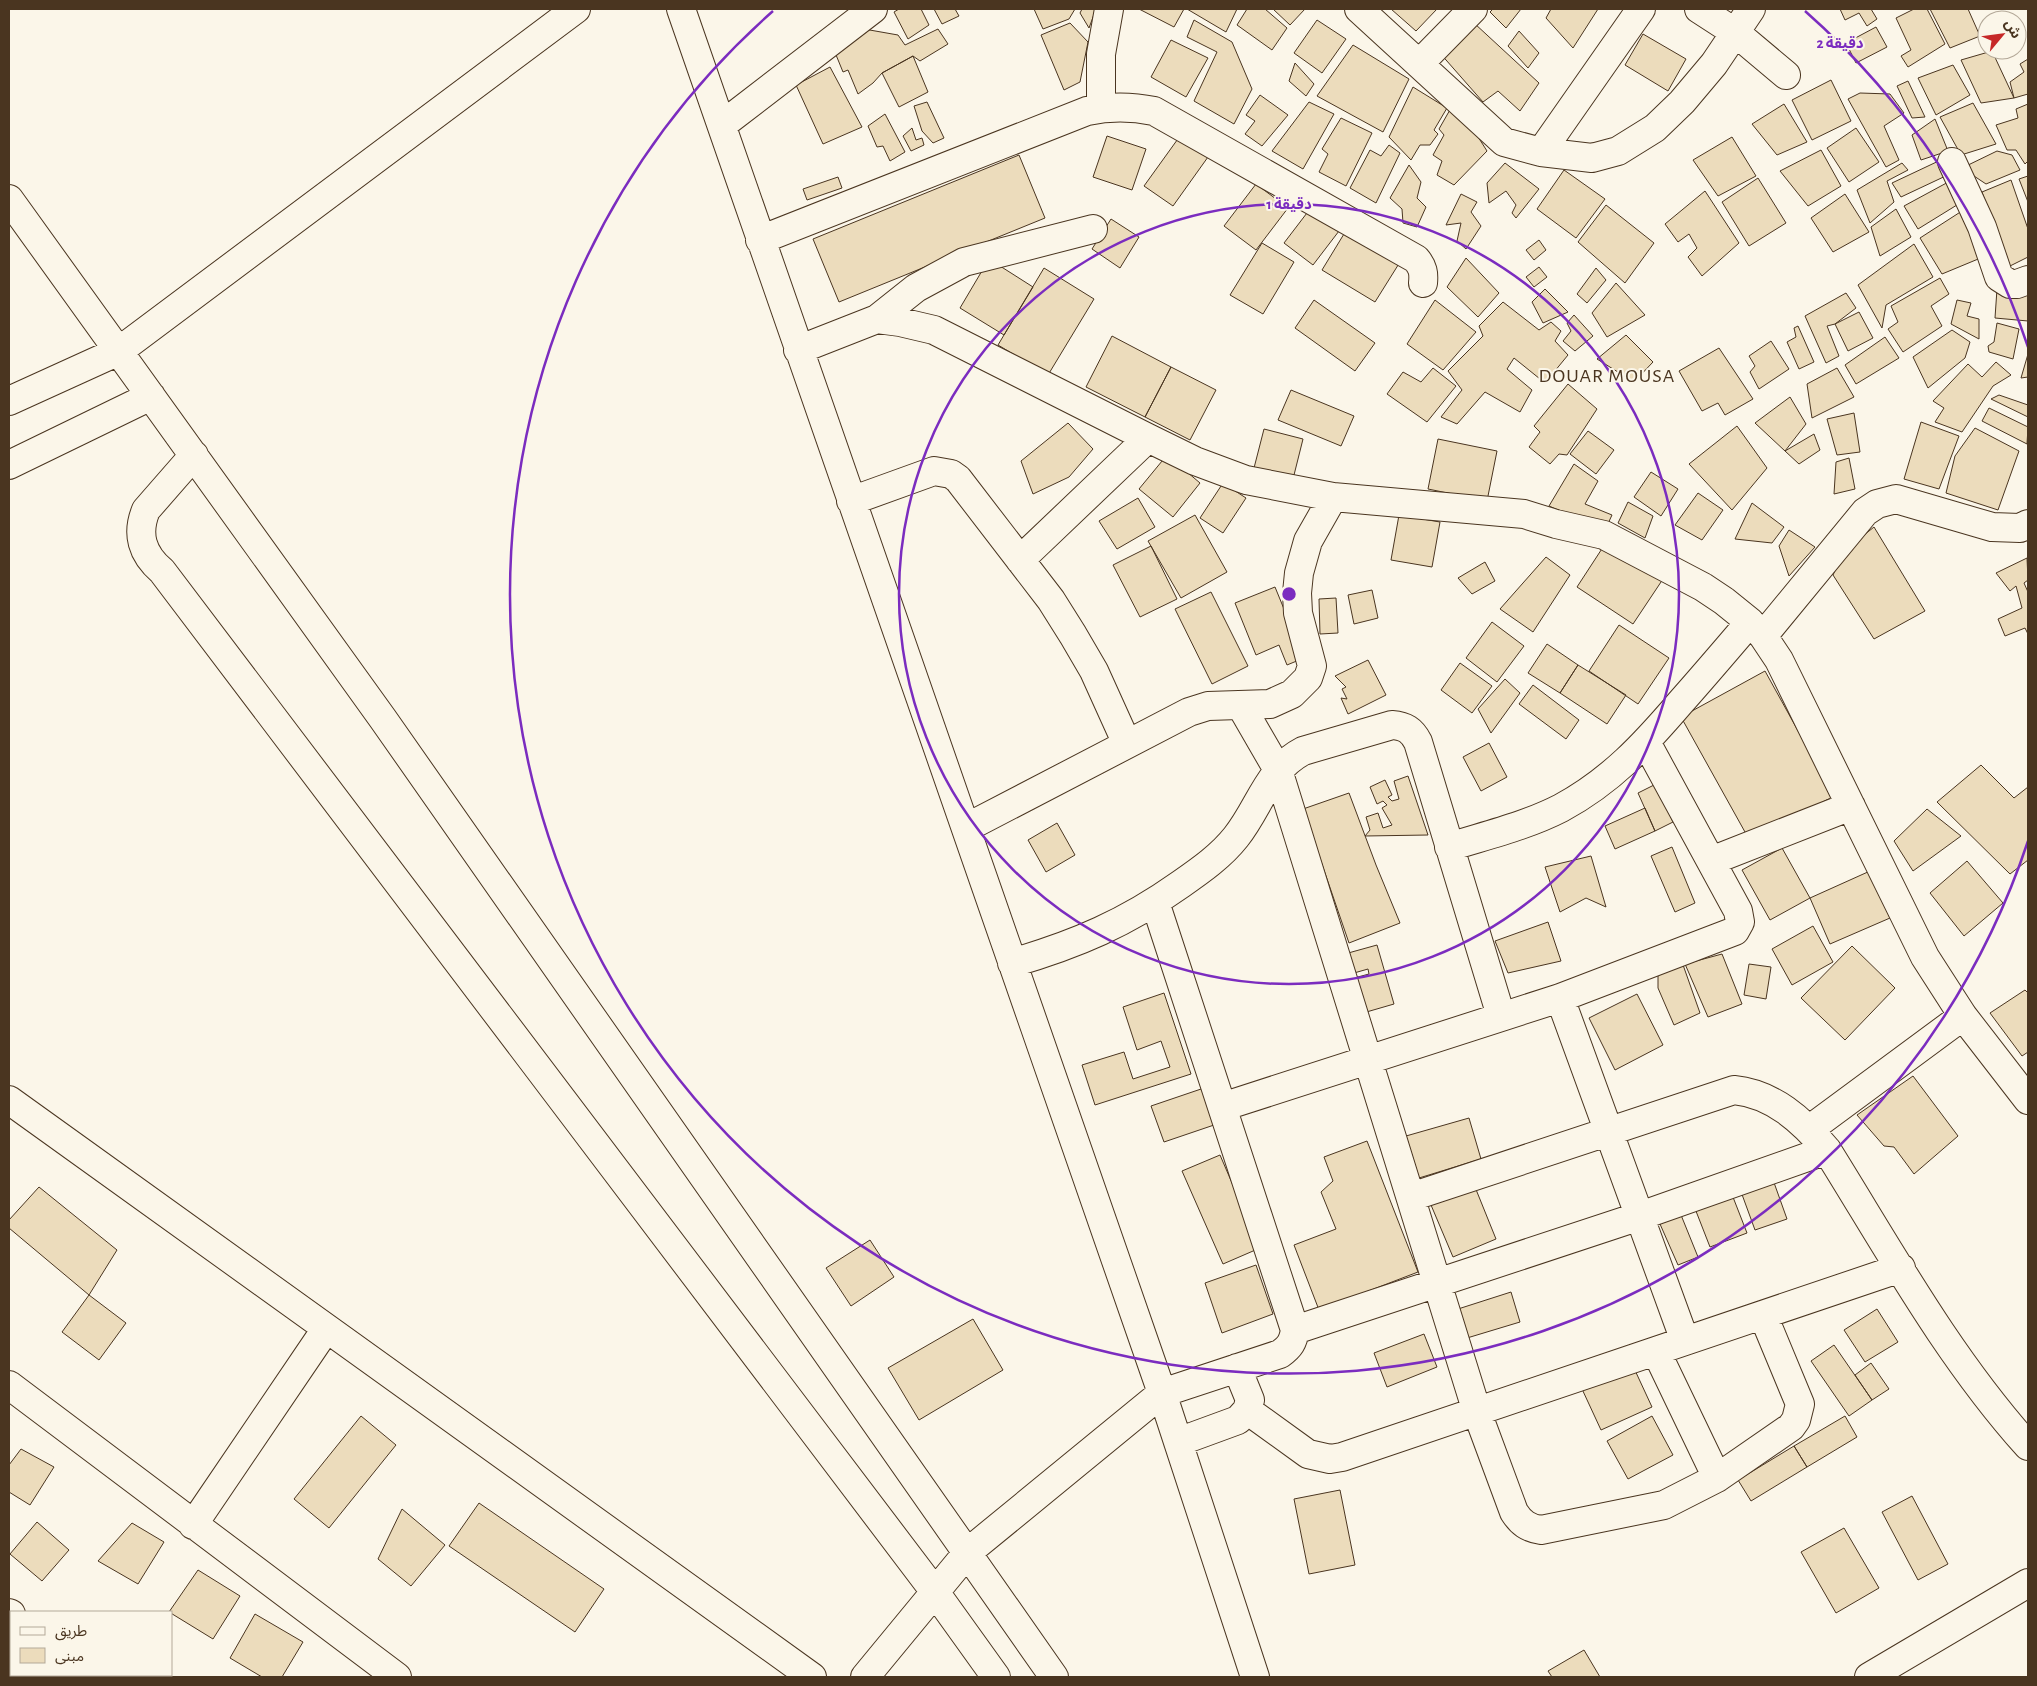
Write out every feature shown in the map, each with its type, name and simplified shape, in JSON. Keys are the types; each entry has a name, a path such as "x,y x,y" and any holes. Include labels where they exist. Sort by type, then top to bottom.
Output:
{"street":[{"path":"9,401 119,351 576,9"},
{"path":"681,9 1162,1393 1255,1677"},
{"path":"722,125 873,9"},
{"path":"1101,108 1101,54 1109,9"},
{"path":"1359,9 1504,142 1541,152 1592,158 1618,151 1655,128 1682,102 1714,64 1751,9"},
{"path":"1419,64 1473,9"},
{"path":"1541,152 1641,9"},
{"path":"1699,9 1736,33 1786,75"},
{"path":"760,240 1087,111 1132,106 1154,111 1416,259 1421,265 1424,274 1423,283"},
{"path":"1952,162 1982,227 1999,278 2010,284 2017,284 2028,280"},
{"path":"9,199 383,719 1054,1677"},
{"path":"798,350 878,320 916,288 964,262 1093,229"},
{"path":"878,320 900,322 934,330 1148,438 1195,460 1246,480 1333,498 1524,514 1556,524 1604,535 1703,587 1757,629 1792,684 1925,957 1963,1016 2028,1100"},
{"path":"9,464 151,396"},
{"path":"1020,560 1148,438"},
{"path":"194,455 146,510 142,519 140,539 144,551 151,562 162,571 935,1592 996,1677"},
{"path":"851,501 924,473 934,471 951,474 964,485 1051,600 1094,671 1128,744"},
{"path":"966,828 1189,712 1208,706 1260,705 1280,701 1292,694 1308,678 1312,666 1298,613 1299,573 1308,542 1333,498"},
{"path":"1450,847 1528,822 1561,808 1621,768 1757,629 1865,512 1878,504 1896,499 1992,527 2020,528 2028,524"},
{"path":"1241,706 1278,770 1477,1412 1514,1512 1525,1525 1532,1529 1549,1529 1664,1505 1717,1478 1791,1426 1796,1420 1800,1404 1763,1315"},
{"path":"1012,963 1088,938 1123,921 1155,902 1213,861 1235,838 1251,816 1272,777 1292,757 1302,751 1392,725 1409,729 1418,742 1501,1016"},
{"path":"1222,1107 1560,998 1735,931 1740,922 1738,911 1646,742"},
{"path":"1711,861 1851,806"},
{"path":"865,1677 968,1552 1162,1393 1280,1354 1288,1349 1293,1341 1294,1330 1155,902"},
{"path":"1560,998 1685,1341"},
{"path":"1294,1330 1640,1216 1818,1139 1963,1016"},
{"path":"1411,1197 1734,1090 1759,1094 1777,1104 1818,1139 1901,1268 1938,1330 1972,1377 2028,1446"},
{"path":"9,1100 812,1677"},
{"path":"1247,1410 1298,1449 1318,1458 1342,1457 1901,1268"},
{"path":"192,1525 326,1329"},
{"path":"1656,1351 1717,1478"},
{"path":"1178,1442 1238,1420 1247,1410 1250,1400 1238,1368"},
{"path":"9,1385 192,1525 397,1677"},
{"path":"1869,1677 2028,1583"}],"building":[{"path":"899,9 921,9 929,25 908,39 894,12"},
{"path":"934,9 955,9 959,16 942,24"},
{"path":"1034,9 1075,9 1069,19 1043,29"},
{"path":"1082,9 1096,9 1089,28 1080,13"},
{"path":"1139,9 1184,9 1174,27"},
{"path":"1187,9 1237,9 1226,32"},
{"path":"1247,9 1265,9 1287,28 1272,50 1237,25"},
{"path":"1273,9 1305,9 1290,25"},
{"path":"1391,9 1437,9 1416,31"},
{"path":"1493,9 1521,9 1506,28 1490,12"},
{"path":"1551,9 1598,9 1573,48 1546,18"},
{"path":"1840,9 1871,9 1877,19 1867,26 1859,13 1845,20"},
{"path":"1914,9 1927,9 1945,44 1908,67 1901,56 1911,50 1896,18"},
{"path":"1930,9 1968,9 1977,29 1977,37 1950,48"},
{"path":"1194,20 1232,42 1252,89 1234,124 1194,101 1217,52 1187,37"},
{"path":"1317,20 1346,39 1322,73 1294,53"},
{"path":"1070,23 1088,42 1080,82 1064,90 1041,35"},
{"path":"1474,23 1539,83 1520,111 1498,91 1483,102 1439,52"},
{"path":"1876,27 1887,47 1856,63 1846,43"},
{"path":"864,29 898,35 905,45 938,29 948,44 920,61 913,56 882,73 873,83 858,94 848,70 843,72 834,50"},
{"path":"1519,31 1539,53 1528,68 1508,46"},
{"path":"1643,34 1686,59 1668,91 1625,65"},
{"path":"1171,40 1208,58 1186,97 1151,77"},
{"path":"1353,45 1409,79 1383,132 1317,96"},
{"path":"1977,55 1977,60 1996,60 2014,98 1981,103 1961,60"},
{"path":"913,56 928,92 899,107 882,73"},
{"path":"2027,60 2028,94 2014,98 2010,82 2024,72 2020,64"},
{"path":"1295,63 1314,84 1306,96 1289,81"},
{"path":"1953,65 1970,95 1936,115 1918,78"},
{"path":"830,67 862,127 823,144 796,85"},
{"path":"1831,80 1851,121 1812,140 1792,100"},
{"path":"1908,81 1925,117 1912,118 1897,86"},
{"path":"1413,87 1447,108 1434,130 1438,134 1430,145 1420,145 1411,160 1389,137"},
{"path":"1860,93 1890,94 1904,113 1884,126 1899,160 1886,167 1848,99"},
{"path":"1260,95 1288,115 1262,146 1245,134 1255,121 1246,115"},
{"path":"927,102 944,138 933,143 922,131 914,106"},
{"path":"1309,102 1334,114 1303,169 1272,151"},
{"path":"1973,103 1996,144 1961,155 1940,117"},
{"path":"1784,104 1807,142 1777,155 1752,124"},
{"path":"2028,104 2028,161 2025,164 2016,150 2007,150 1996,125 2018,118 2016,109"},
{"path":"1451,108 1468,121 1487,151 1454,185 1437,175 1442,161 1433,155 1444,135 1439,129"},
{"path":"885,114 905,152 890,161 883,146 877,147 868,126"},
{"path":"1341,118 1372,133 1346,186 1319,172 1328,154 1322,149"},
{"path":"1935,119 1948,151 1921,160 1912,135"},
{"path":"912,128 916,140 922,138 924,145 911,151 903,136"},
{"path":"1856,128 1879,162 1849,182 1827,148"},
{"path":"1107,136 1146,149 1132,190 1093,177"},
{"path":"1180,136 1208,157 1173,206 1144,186"},
{"path":"1732,137 1756,176 1718,196 1693,160"},
{"path":"1389,145 1400,153 1376,203 1350,188 1370,150 1381,156"},
{"path":"1821,150 1841,186 1808,206 1780,171"},
{"path":"1997,151 2012,155 2020,170 1986,184 1962,168"},
{"path":"1019,155 1045,218 839,302 813,239"},
{"path":"1945,158 1952,173 1901,197 1892,183"},
{"path":"1505,163 1539,189 1516,218 1512,213 1516,205 1506,191 1489,203 1487,183"},
{"path":"1902,163 1908,170 1887,181 1894,202 1870,223 1857,190"},
{"path":"1409,165 1421,182 1417,198 1426,207 1417,227 1403,223 1402,209 1390,198"},
{"path":"1564,170 1605,199 1576,238 1537,209"},
{"path":"2028,176 2028,202 2019,179"},
{"path":"838,177 842,188 807,200 803,189"},
{"path":"1758,178 1786,223 1749,246 1722,202"},
{"path":"1952,180 1965,200 1918,229 1904,206"},
{"path":"2011,180 2028,229 2028,257 2008,267 1982,192"},
{"path":"1256,184 1288,208 1256,250 1224,226"},
{"path":"1705,191 1739,243 1702,276 1688,257 1697,248 1689,234 1678,242 1665,224"},
{"path":"1461,194 1477,202 1471,212 1481,226 1466,249 1457,241 1461,223 1446,225"},
{"path":"1845,194 1869,232 1833,252 1811,218"},
{"path":"1606,205 1654,243 1625,283 1578,242"},
{"path":"1310,209 1339,231 1313,265 1284,243"},
{"path":"1896,209 1911,237 1880,256 1871,227"},
{"path":"1965,209 1983,257 1942,274 1920,238"},
{"path":"1111,219 1139,237 1120,268 1092,249"},
{"path":"1347,229 1400,262 1375,302 1322,270"},
{"path":"1539,240 1546,250 1534,260 1526,250"},
{"path":"1262,243 1294,262 1263,314 1230,295"},
{"path":"1914,244 1933,277 1886,305 1882,328 1858,285"},
{"path":"1466,258 1499,293 1478,317 1447,287"},
{"path":"989,259 1033,287 1004,335 960,308"},
{"path":"1539,267 1547,277 1534,287 1526,277"},
{"path":"1044,268 1094,299 1048,375 998,345"},
{"path":"1596,268 1606,280 1587,303 1577,294"},
{"path":"1940,278 1949,294 1931,306 1942,326 1903,352 1888,329 1898,322 1891,306"},
{"path":"1616,283 1645,315 1607,337 1592,313"},
{"path":"2028,283 2028,321 1995,318 1997,289"},
{"path":"1545,289 1568,312 1543,323 1532,302"},
{"path":"1846,293 1856,308 1835,324 1827,326 1839,356 1826,363 1805,316"},
{"path":"1314,300 1375,343 1355,371 1295,328"},
{"path":"1435,300 1476,332 1443,370 1407,344"},
{"path":"1957,300 1971,303 1967,316 1979,319 1979,339 1951,324"},
{"path":"1503,302 1539,330 1551,322 1561,331 1555,341 1568,355 1545,383 1514,358 1507,369 1532,390 1520,412 1485,392 1457,424 1441,417 1462,390 1448,371 1483,336 1479,326"},
{"path":"1859,312 1873,338 1848,351 1835,324"},
{"path":"1574,315 1593,336 1575,351 1563,341 1571,331 1567,323"},
{"path":"1997,323 2019,329 2013,359 1989,352 1988,346 1994,342"},
{"path":"1798,326 1814,362 1799,369 1787,342 1796,337 1794,328"},
{"path":"1952,330 1970,342 1965,358 1928,388 1913,357"},
{"path":"1626,335 1653,362 1634,382 1597,359"},
{"path":"1112,336 1171,367 1145,417 1086,387"},
{"path":"1885,337 1899,358 1856,384 1845,365"},
{"path":"1771,341 1789,369 1759,389 1750,372 1755,366 1749,356"},
{"path":"1719,348 1753,399 1725,415 1718,403 1702,411 1679,371"},
{"path":"2028,354 2028,377 2021,378"},
{"path":"1996,362 2011,375 1993,386 1962,432 1935,422 1944,408 1933,401 1968,364 1982,377"},
{"path":"1171,367 1216,390 1190,440 1145,417"},
{"path":"1433,368 1456,386 1427,422 1387,394 1403,372 1421,382"},
{"path":"1837,368 1854,397 1812,418 1807,384"},
{"path":"1568,384 1597,409 1567,455 1559,454 1550,464 1529,447 1540,432 1534,426"},
{"path":"1291,390 1354,416 1341,446 1278,420"},
{"path":"1999,395 2028,405 2028,417 1991,399"},
{"path":"1790,397 1806,424 1785,451 1755,423"},
{"path":"1989,408 2028,427 2027,444 1982,421"},
{"path":"1854,413 1860,452 1837,455 1827,419"},
{"path":"1921,422 1959,436 1939,489 1904,479"},
{"path":"1068,423 1093,449 1069,477 1033,494 1021,461"},
{"path":"1737,426 1767,468 1732,510 1689,464"},
{"path":"1975,428 2019,451 1998,510 1946,493 1955,456"},
{"path":"1264,429 1303,439 1293,479 1254,468"},
{"path":"1588,431 1614,450 1596,474 1570,454"},
{"path":"1814,434 1820,450 1799,464 1785,451"},
{"path":"1438,439 1497,451 1487,501 1428,489"},
{"path":"1167,455 1200,483 1173,517 1139,489"},
{"path":"1849,458 1855,489 1834,494 1836,462"},
{"path":"1574,464 1598,481 1585,504 1612,515 1605,530 1549,506"},
{"path":"1651,472 1678,489 1661,516 1634,497"},
{"path":"1223,483 1246,498 1223,533 1200,518"},
{"path":"1698,493 1723,510 1702,540 1675,525"},
{"path":"1138,498 1155,527 1117,549 1099,521"},
{"path":"1628,502 1653,516 1645,538 1618,523"},
{"path":"1752,503 1784,527 1772,543 1735,539"},
{"path":"1195,515 1227,572 1181,598 1148,541"},
{"path":"1399,515 1440,522 1432,567 1391,560"},
{"path":"1874,527 1925,611 1874,639 1833,575 1844,551"},
{"path":"1789,530 1815,547 1789,576 1779,546"},
{"path":"1607,541 1663,579 1633,624 1577,587"},
{"path":"1151,546 1177,599 1140,617 1113,565"},
{"path":"1546,557 1570,575 1533,632 1500,609"},
{"path":"2027,558 2028,580 2024,583 2028,592 2028,634 2025,628 2005,636 1998,619 2022,608 2016,586 2010,591 1996,573"},
{"path":"1485,562 1495,581 1472,594 1458,578"},
{"path":"1275,587 1304,658 1287,665 1279,645 1256,655 1235,603"},
{"path":"1372,590 1378,618 1354,624 1348,595"},
{"path":"1211,592 1248,666 1212,684 1175,609"},
{"path":"1336,598 1338,633 1320,634 1319,599"},
{"path":"1492,622 1524,646 1497,682 1466,658"},
{"path":"1619,625 1669,658 1638,704 1589,671"},
{"path":"1547,644 1578,665 1560,693 1528,673"},
{"path":"1368,660 1386,695 1348,714 1341,698 1347,699 1342,689 1346,687 1335,676"},
{"path":"1460,663 1492,686 1472,713 1441,690"},
{"path":"1578,665 1626,695 1607,724 1560,693"},
{"path":"1765,671 1834,796 1750,841 1681,717"},
{"path":"1505,679 1520,693 1491,733 1478,709"},
{"path":"1533,685 1579,720 1566,739 1519,704"},
{"path":"1489,743 1507,777 1481,791 1463,757"},
{"path":"1981,765 2014,798 2028,787 2028,860 2010,874 1937,802"},
{"path":"1408,776 1428,835 1365,836 1370,830 1366,817 1378,813 1383,828 1392,825 1382,808 1387,805 1383,801 1377,804 1370,787 1385,780 1392,795 1388,797 1392,801 1399,799 1394,781"},
{"path":"1656,784 1673,822 1655,831 1638,793"},
{"path":"1349,793 1400,923 1349,943 1303,809"},
{"path":"1645,808 1655,831 1615,849 1605,826"},
{"path":"1927,809 1961,836 1913,871 1894,841"},
{"path":"1057,823 1075,855 1046,872 1028,840"},
{"path":"1672,847 1695,903 1675,912 1651,856"},
{"path":"1782,848 1810,898 1770,920 1742,870"},
{"path":"1591,856 1606,907 1586,898 1560,912 1545,867"},
{"path":"1967,861 2003,903 1964,936 1930,893"},
{"path":"1870,871 1890,918 1830,944 1810,898"},
{"path":"1548,922 1561,961 1508,973 1495,941"},
{"path":"1813,926 1833,962 1792,985 1772,949"},
{"path":"1377,945 1394,1004 1363,1013 1354,978 1369,974 1368,969 1347,975 1341,955"},
{"path":"1852,946 1895,988 1845,1040 1801,998"},
{"path":"1722,954 1742,1004 1708,1017 1685,964"},
{"path":"1682,962 1700,1013 1674,1025 1658,988 1658,970"},
{"path":"1749,964 1771,967 1766,999 1744,995"},
{"path":"2025,990 2028,993 2028,1052 2022,1056 1990,1013"},
{"path":"1164,993 1191,1074 1095,1105 1082,1065 1124,1052 1133,1079 1170,1067 1161,1041 1137,1050 1123,1007"},
{"path":"1637,994 1663,1045 1615,1070 1589,1018"},
{"path":"1913,1076 1958,1136 1914,1174 1894,1147 1884,1146 1857,1115"},
{"path":"1204,1088 1217,1124 1164,1142 1151,1106"},
{"path":"1469,1118 1481,1159 1419,1178 1406,1136"},
{"path":"1367,1141 1418,1272 1319,1310 1294,1245 1336,1229 1321,1192 1333,1181 1324,1157"},
{"path":"1220,1155 1260,1248 1223,1264 1182,1171"},
{"path":"1772,1177 1787,1219 1755,1230 1740,1189"},
{"path":"39,1187 117,1250 89,1295 9,1228 9,1220"},
{"path":"1475,1187 1496,1239 1453,1257 1431,1205"},
{"path":"1731,1192 1747,1233 1710,1247 1694,1206"},
{"path":"1681,1215 1698,1257 1678,1265 1660,1224"},
{"path":"870,1240 894,1277 851,1306 826,1268"},
{"path":"1256,1265 1273,1314 1222,1333 1205,1283"},
{"path":"1511,1292 1520,1322 1467,1338 1458,1309"},
{"path":"89,1295 126,1323 99,1360 62,1332"},
{"path":"1877,1309 1898,1342 1865,1362 1844,1330"},
{"path":"973,1319 1003,1370 919,1420 888,1368"},
{"path":"1424,1334 1437,1367 1387,1387 1374,1353"},
{"path":"1834,1345 1872,1400 1849,1416 1811,1361"},
{"path":"1871,1363 1889,1389 1872,1400 1855,1375"},
{"path":"1633,1366 1652,1407 1601,1430 1582,1389"},
{"path":"361,1416 396,1445 329,1528 294,1499"},
{"path":"1652,1416 1673,1455 1628,1479 1607,1441"},
{"path":"1845,1416 1857,1437 1807,1467 1794,1446"},
{"path":"1794,1446 1807,1467 1751,1501 1738,1480"},
{"path":"21,1449 54,1467 30,1505 9,1492 9,1465"},
{"path":"1340,1490 1355,1565 1309,1574 1294,1499"},
{"path":"1912,1496 1948,1564 1918,1580 1882,1512"},
{"path":"479,1503 604,1589 575,1632 449,1546"},
{"path":"402,1509 445,1545 411,1586 378,1559"},
{"path":"37,1522 69,1550 42,1581 10,1554"},
{"path":"132,1523 164,1542 138,1584 98,1561"},
{"path":"1844,1528 1879,1588 1836,1613 1801,1552"},
{"path":"198,1570 240,1596 213,1639 170,1611"},
{"path":"255,1614 303,1642 282,1677 262,1677 230,1658"},
{"path":"1584,1650 1600,1677 1552,1677 1548,1671"}],"district":[{"name":"DOUAR MOUSA","path":"1607,376"}]}
